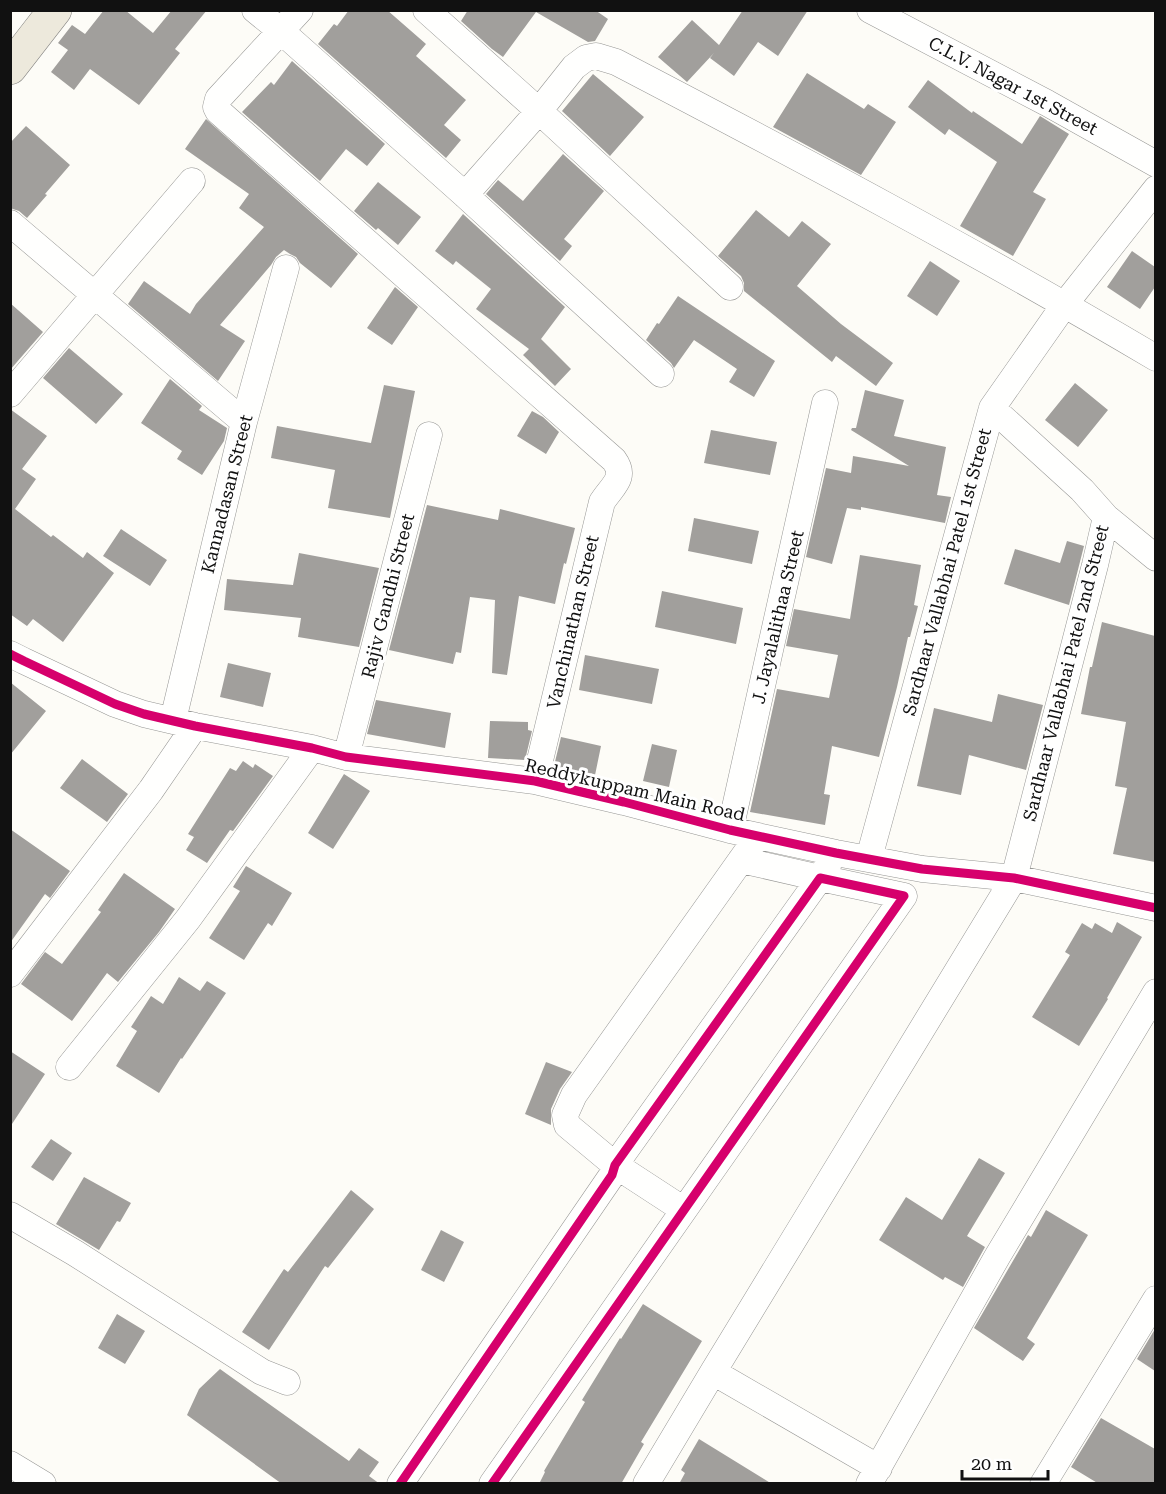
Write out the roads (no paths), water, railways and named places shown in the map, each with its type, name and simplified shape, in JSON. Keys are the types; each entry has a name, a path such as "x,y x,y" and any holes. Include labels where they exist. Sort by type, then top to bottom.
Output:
{"main road":[{"path":"10,68 55,10"}],"street":[{"path":"255,10 465,195 661,374"},
{"path":"281,31 300,10"},
{"path":"426,10 730,287"},
{"name":"C.L.V. Nagar 1st Street","path":"870,10 1047,103 1155,164"},
{"name":"Vanchinathan Street","path":"281,31 218,99 216,102 218,111 614,460 619,467 620,475 602,502 535,781"},
{"path":"465,195 539,111 574,67 586,58 596,56 616,62 845,182 1065,304 1155,358"},
{"path":"10,394 192,181"},
{"name":"Sardhaar Vallabhai Patel 1st Street","path":"868,858 992,408 1065,304 1155,189"},
{"path":"10,223 244,422"},
{"name":"Kannadasan Street","path":"184,723 244,422 286,268"},
{"name":"J. Jayalalithaa Street","path":"730,830 825,403"},
{"name":"Sardhaar Vallabhai Patel 2nd Street","path":"646,1484 1014,878 1106,517 1082,490 992,408"},
{"name":"Rajiv Gandhi Street","path":"346,757 429,435"},
{"path":"1106,517 1155,558"},
{"name":"Reddykuppam Main Road","path":"10,654 115,704 144,714 184,723 312,748 346,757 535,781 730,830 836,853 922,868 1014,878 1155,907"},
{"path":"10,974 151,790 184,723"},
{"path":"69,1066 188,919 312,748"},
{"path":"684,1210 615,1166 567,1125 564,1115 574,1095 758,836"},
{"path":"400,1484 612,1175 615,1166 836,853"},
{"path":"741,860 904,896"},
{"path":"492,1484 922,868"},
{"path":"712,1372 874,1476 997,1257 1155,992"},
{"path":"10,1215 75,1253 262,1372 287,1382"},
{"path":"1043,1484 1155,1299"},
{"path":"10,1464 43,1484"}]}
